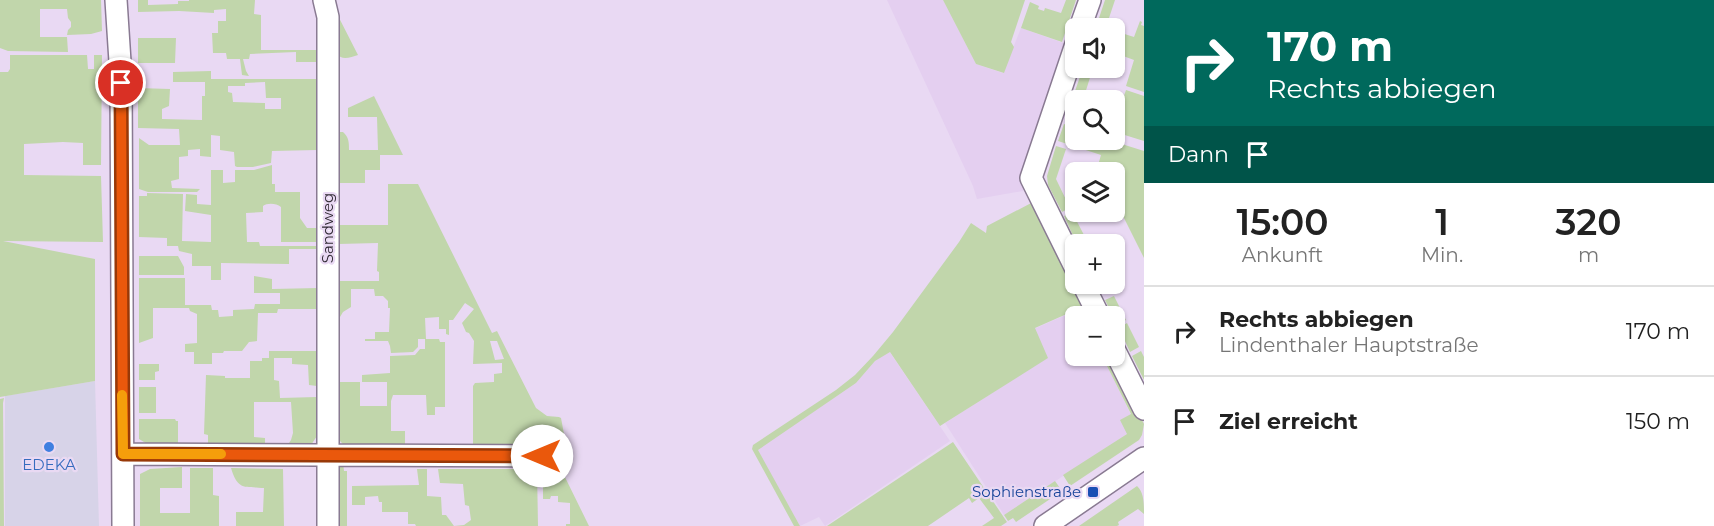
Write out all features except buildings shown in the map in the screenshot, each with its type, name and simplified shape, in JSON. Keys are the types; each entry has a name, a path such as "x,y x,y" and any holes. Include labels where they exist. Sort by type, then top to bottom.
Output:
{"street":[{"path":"116,0 121,77 123,526"},
{"name":"Sandweg","path":"324,0 328,17 328,526"},
{"path":"1084,18 1090,0"},
{"path":"1065,77 1031,178 1065,247"},
{"path":"1122,366 1144,409"},
{"path":"123,454 542,456"},
{"path":"1045,526 1142,463"}],"shaded area":[{"path":"887,0 943,0 976,64 1003,73 1021,28 1065,44 1023,191 977,199"},
{"path":"1065,315 1065,366 1107,366 1131,415 1127,434 1004,515 945,423 1047,358 1034,329"},
{"path":"889,351 950,441 825,526 819,517 800,526 757,450 856,383 875,361"},
{"name":"EDEKA","path":"95,381 99,526 5,526 5,396"}],"green space":[{"path":"0,0 101,0 102,31 67,35 71,22 67,9 40,9 40,37 67,37 68,52 8,51 0,48"},
{"path":"138,0 148,0 148,5 178,4 178,1 189,0 255,0 254,14 261,15 261,50 316,50 316,62 296,62 296,52 250,54 249,59 243,59 249,76 242,75 240,59 227,59 226,53 213,53 212,33 218,33 218,21 226,21 226,9 214,10 214,13 138,12"},
{"path":"943,0 1025,0 1011,42 1014,47 1004,73 976,64"},
{"path":"1066,0 1076,0 1070,18 1065,18 1065,33 1062,42 1021,28 1030,2 1039,6 1038,9 1044,11 1045,8 1061,13"},
{"path":"1105,0 1115,0 1109,18 1099,18"},
{"path":"334,8 358,55 344,58 337,54"},
{"path":"1140,21 1144,26 1144,92 1126,86 1134,60 1125,57 1125,34 1134,37"},
{"path":"138,38 176,38 175,63 138,63"},
{"path":"10,55 87,55 88,69 94,69 94,55 102,55 101,165 83,165 83,143 24,144 24,175 101,176 103,242 3,241 95,259 95,381 0,397 0,72 8,72 10,69"},
{"path":"211,71 211,79 316,79 317,150 272,151 271,163 253,167 237,167 234,152 220,150 220,136 211,135 211,157 200,156 200,149 188,150 188,156 179,157 179,179 171,181 172,188 200,189 197,192 148,192 139,189 139,138 149,145 180,145 179,129 138,128 138,88 170,89 169,106 162,109 162,119 202,120 202,96 205,96 205,82 173,82 173,72","holes":["265,82 266,98 281,98 281,109 265,109 265,103 233,102 228,86 245,86 245,83"]},
{"path":"1080,78 1090,78 1086,90 1075,90"},
{"path":"1126,90 1144,96 1144,141 1125,135"},
{"path":"374,96 403,155 380,155 380,170 365,170 365,183 336,183 337,132 343,132 346,136 349,150 378,150 377,117 348,117 348,108"},
{"path":"1064,124 1065,124 1065,143 1058,141"},
{"path":"1125,145 1144,151 1144,258 1125,220 1125,162 1099,162 1101,155 1086,150 1125,150"},
{"path":"1056,146 1065,149 1056,179 1065,198 1065,210 1062,212 1048,185 1047,176"},
{"path":"272,165 272,184 275,184 275,192 300,192 300,218 307,228 317,228 317,242 281,242 281,207 267,204 263,206 263,212 246,213 247,242 259,242 260,246 317,246 317,249 289,249 289,264 221,263 221,280 211,280 211,266 192,266 192,254 179,251 178,246 167,246 167,238 139,237 139,196 147,196 147,193 183,194 182,241 211,242 211,215 185,211 186,194 197,195 197,204 211,205 211,170 223,170 223,183 235,182 235,170 254,170"},
{"path":"388,184 418,184 492,333 497,331 536,408 547,416 561,418 564,434 560,444 561,454 551,450 547,444 473,445 473,386 475,383 494,382 494,374 502,373 502,363 473,364 474,341 462,323 474,309 465,303 453,320 449,320 449,335 446,334 446,329 439,329 439,317 425,318 426,339 439,339 440,342 445,342 445,407 435,407 435,415 427,415 426,395 393,395 391,431 405,431 405,444 344,445 337,438 337,382 360,382 360,406 387,406 387,382 362,382 362,375 390,373 390,356 415,355 420,349 425,349 425,339 418,339 418,347 413,352 391,353 388,341 365,341 365,339 375,339 375,332 389,332 388,301 383,296 375,296 374,289 351,289 351,307 343,312 337,322 335,281 379,281 379,272 377,271 378,243 338,244 337,225 388,225","holes":["490,341 497,341 504,359 495,360"]},
{"path":"1035,201 1065,263 1065,294 1080,294 1086,306 1065,306 1065,315 1035,328 1048,358 940,426 890,352 875,361 856,383 758,450 800,526 794,526 752,449 753,445 855,375 893,332 971,223 986,233 987,226"},
{"path":"1067,222 1077,222 1083,234 1072,234"},
{"path":"139,256 178,256 184,267 184,275 139,275"},
{"path":"254,276 272,279 272,289 318,288 318,309 278,309 277,313 258,313 257,341 249,342 242,351 212,353 212,364 194,364 194,352 185,352 185,344 197,343 197,314 189,308 153,308 153,338 139,343 139,278 185,278 185,305 211,305 212,310 218,310 219,317 233,316 233,310 254,309 255,304 280,304 280,293 254,293"},
{"path":"1114,296 1119,306 1108,306 1105,300"},
{"path":"1127,323 1139,347 1130,352 1125,341 1125,324"},
{"path":"269,351 317,351 317,386 309,385 308,365 292,364 292,358 274,358 274,380 279,381 280,398 317,397 317,436 311,445 287,446 293,433 291,402 254,402 254,437 265,438 265,446 208,445 208,435 204,434 206,375 250,378 250,361 262,361 262,358 269,358"},
{"path":"1141,351 1144,357 1144,380 1132,356"},
{"path":"139,364 159,364 159,371 155,372 155,380 139,380"},
{"path":"1107,366 1115,366 1144,424 1142,435 1139,440 1070,486 1063,475 1127,434 1120,420 1131,414"},
{"path":"139,387 156,387 156,413 139,413"},
{"path":"4,398 4,526 0,526 0,399"},
{"path":"139,419 175,419 178,421 178,445 149,445 139,439"},
{"path":"953,442 1007,522 1001,526 982,526 994,518 979,498 972,503 969,498 928,526 827,526"},
{"path":"343,463 344,471 347,471 347,526 337,526 337,469"},
{"path":"182,467 182,488 160,488 160,513 190,513 190,468 213,468 213,495 219,496 219,526 140,526 140,474 150,469"},
{"path":"231,468 283,469 284,526 236,526 236,512 263,512 264,488 239,484"},
{"path":"417,469 427,469 427,496 441,497 442,515 446,515 454,526 408,524 408,512 382,512 382,502 379,502 378,496 365,497 365,505 352,505 352,486 419,485"},
{"path":"438,469 537,469 538,526 454,526 464,525 471,520 469,506 465,505 463,484 440,483"},
{"path":"543,469 561,469 589,526 566,526 570,524 570,503 558,502 558,496 543,499"},
{"path":"1055,481 1062,491 1016,522 1013,518 1008,521 1004,515"},
{"path":"1137,486 1144,502 1144,514 1138,509 1118,522 1117,526 1079,526"}],"slow traffic":[{"path":"122,395 123,454 221,454"}],"place":[{"name":"EDEKA","path":"49,447"},
{"name":"Sophienstraße","path":"1093,492"}],"route":[{"path":"121,83 123,454 542,456"}]}
